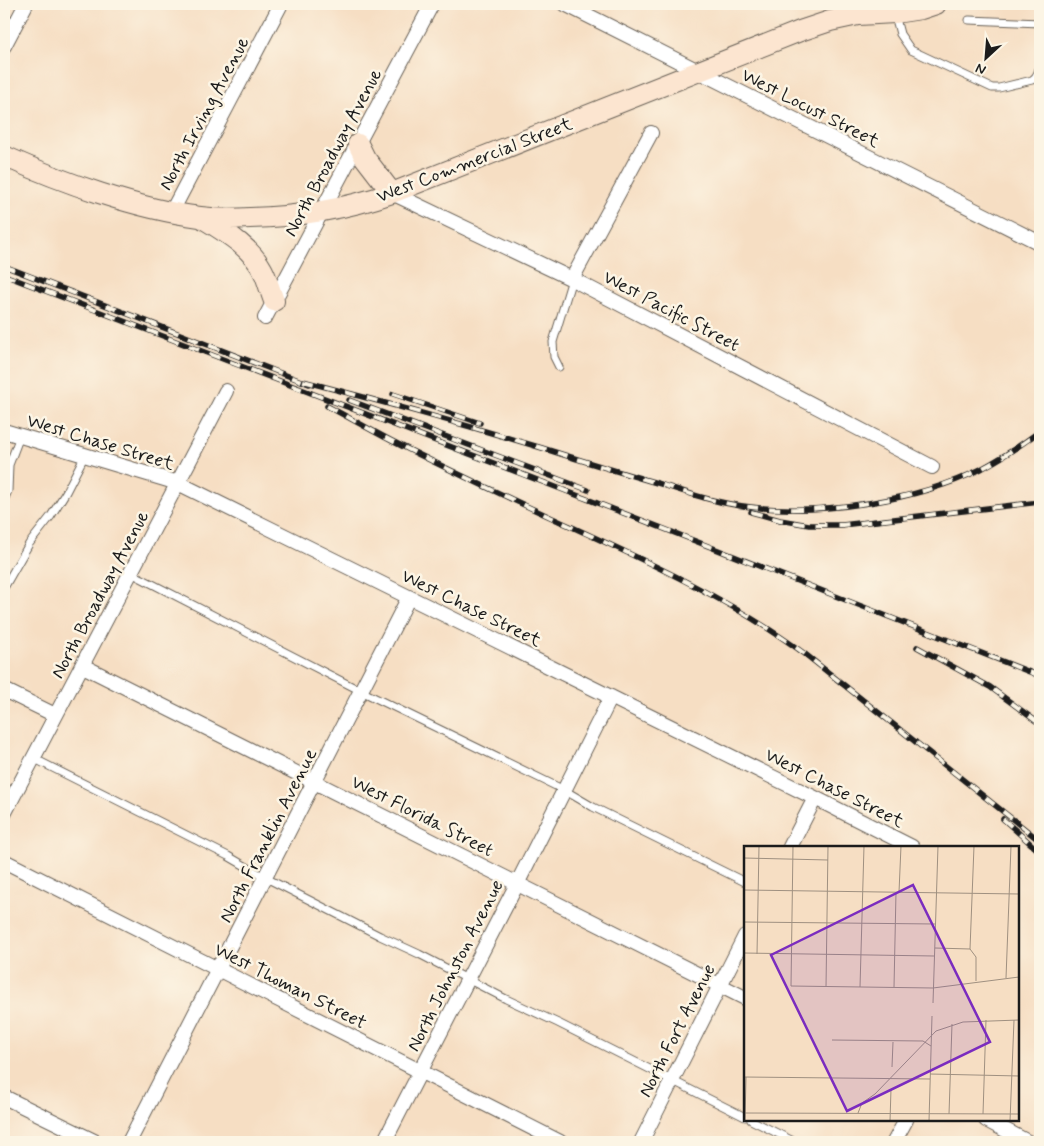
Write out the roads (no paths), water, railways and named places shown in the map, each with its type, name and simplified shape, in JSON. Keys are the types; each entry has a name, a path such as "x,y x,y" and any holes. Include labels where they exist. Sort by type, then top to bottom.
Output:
{"street":[{"path":"4,46 26,4"},
{"name":"North Irving Avenue","path":"171,213 281,4"},
{"name":"North Broadway Avenue","path":"269,310 432,4"},
{"name":"West Locust Street","path":"565,4 1040,243"},
{"name":"West Commercial Street","path":"4,156 98,192 171,213 202,218 230,219 286,217 320,212 358,204 392,193 830,20 858,15 895,13 921,9 936,4"},
{"path":"572,279 651,133"},
{"path":"358,144 365,158 392,193"},
{"name":"West Pacific Street","path":"392,193 572,279 932,467"},
{"path":"202,218 230,235 250,252 264,273 269,310"},
{"name":"North Broadway Avenue","path":"4,814 226,392"},
{"name":"West Chase Street","path":"4,431 178,483 910,846"},
{"name":"North Franklin Avenue","path":"129,1142 409,597"},
{"name":"West Florida Street","path":"83,666 744,998"},
{"path":"4,690 55,715"},
{"name":"North Johnston Avenue","path":"384,1142 517,884 610,697"},
{"path":"791,846 815,798"},
{"name":"West Thoman Street","path":"4,862 560,1142"},
{"name":"North Fort Avenue","path":"641,1142 744,938"},
{"path":"4,1097 96,1142"},
{"path":"894,1142 905,1121"},
{"path":"988,1121 1028,1142"}],"lane":[{"path":"895,13 900,34 910,50 992,88 999,88 1036,78 1040,63"},
{"path":"969,20 1040,23"},
{"path":"559,367 554,357 553,342 572,279"},
{"path":"4,500 8,491 9,465 20,436"},
{"path":"5,586 29,544 51,516 66,492 84,455"},
{"path":"131,573 361,691 564,790 593,807 744,882"},
{"path":"33,758 468,980 744,1116"},
{"path":"753,1121 795,1142"}],"railway":[{"path":"4,266 309,384"},
{"path":"4,275 644,521 1040,676"},
{"path":"303,381 483,430 703,498 739,506 778,509 838,507 869,503 928,490 981,469 1040,431"},
{"path":"393,394 480,423"},
{"path":"349,400 588,490"},
{"path":"327,406 422,456 667,572 738,610 805,654 1040,841"},
{"path":"751,512 809,525 842,525 1040,502"},
{"path":"917,647 990,687 1040,724"},
{"path":"1003,819 1040,852"}]}
